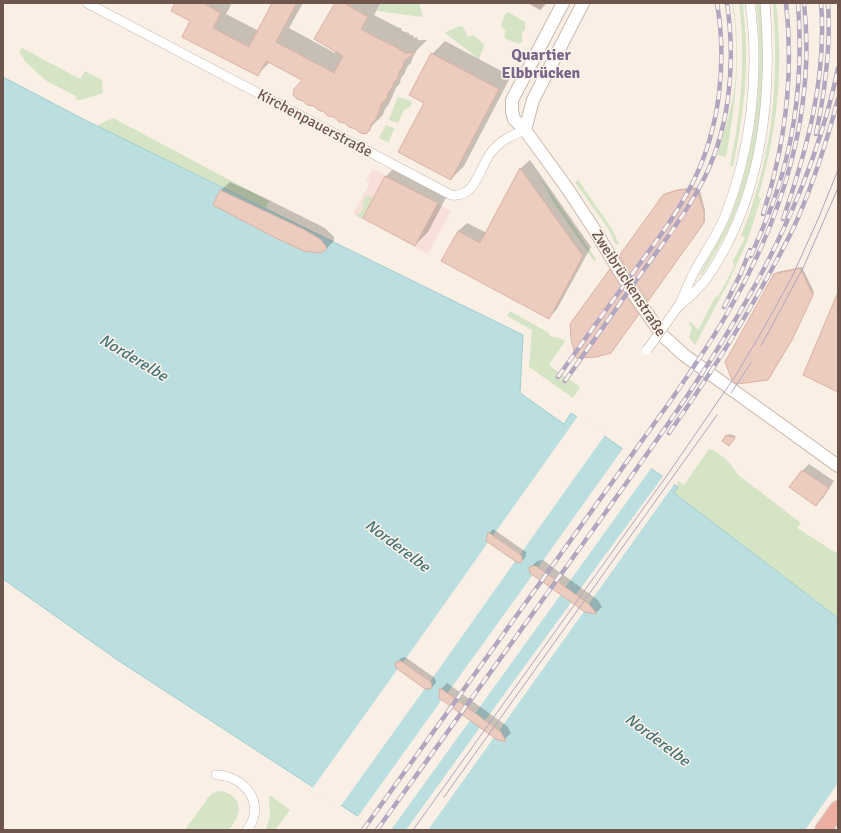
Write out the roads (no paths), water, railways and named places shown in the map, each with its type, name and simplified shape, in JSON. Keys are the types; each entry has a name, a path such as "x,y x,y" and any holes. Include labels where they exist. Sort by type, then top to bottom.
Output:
{"highway":[{"path":"822,830 838,809"}],"main road":[{"name":"Zweibrückenstraße","path":"563,3 512,100 514,119 525,130 571,194 629,287 667,341 838,466"},
{"path":"525,130 533,100 583,3"}],"street":[{"name":"Kirchenpauerstraße","path":"87,3 451,195 461,195 469,191 492,150 507,138 525,130"},
{"path":"677,308 694,272 713,241 725,216 743,156 748,130 753,74 754,42 750,3"},
{"path":"647,350 677,308 706,279 722,254 739,219 751,184 760,142 766,99 768,48 765,3"},
{"path":"216,775 224,775 235,778 244,785 252,796 254,818 247,830"}],"water":[{"name":"Norderelbe","path":"3,77 87,121 523,335 520,393 564,424 571,413 678,487 674,493 838,618 838,830 379,830 119,661 3,579","holes":["491,534 522,556 521,562 517,563 486,541 487,536","536,566 589,604 594,613 585,612 532,567","401,661 431,682 432,686 430,689 425,689 396,668 396,663"]}],"tram line":[{"path":"413,830 668,474 736,375 792,277 838,170"},
{"path":"761,346 804,266 838,188"},
{"path":"731,393 751,363"},
{"path":"444,797 717,415"}],"railway":[{"path":"558,377 668,224 682,203 703,160 710,138 719,94 721,48 717,3"},
{"path":"565,381 680,219 699,188 709,167 718,145 728,98 731,50 727,3"},
{"path":"763,214 777,162 786,110 789,56 786,3"},
{"path":"751,256 776,194 794,123 800,52 798,3"},
{"path":"363,830 669,403 714,336 728,312 764,240 779,202 791,164 805,84 806,44 804,3"},
{"path":"783,219 800,167 818,86 822,31 821,3"},
{"path":"816,134 822,102 828,52 828,3"},
{"path":"377,830 667,425 704,370 739,313 771,255 799,195 821,133 838,68"},
{"path":"669,433 729,343 789,237 815,176 838,99"},
{"path":"724,307 741,273 750,250"}],"district":[{"name":"Quartier Elbbrücken","path":"541,63"}]}
